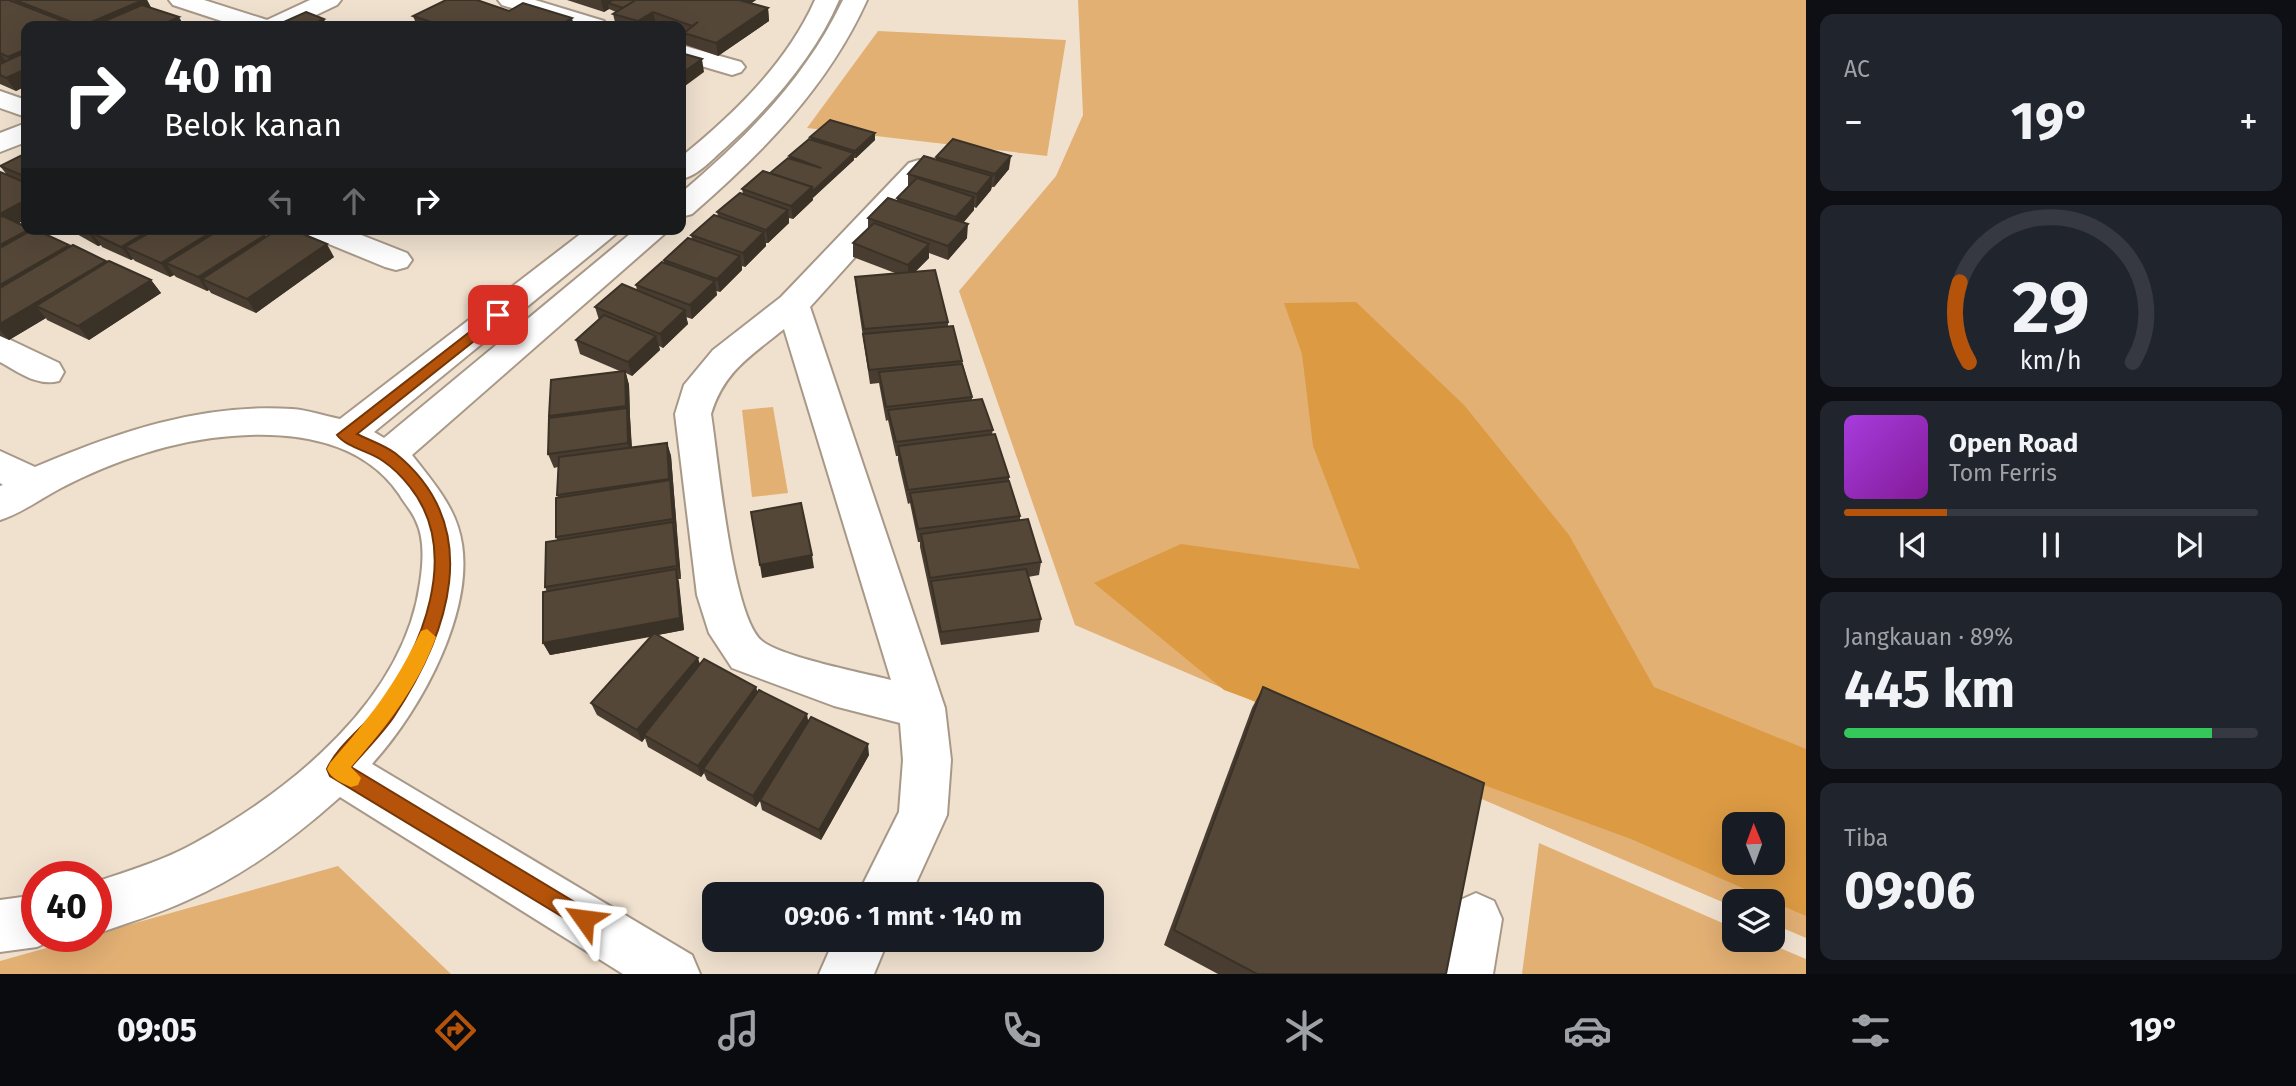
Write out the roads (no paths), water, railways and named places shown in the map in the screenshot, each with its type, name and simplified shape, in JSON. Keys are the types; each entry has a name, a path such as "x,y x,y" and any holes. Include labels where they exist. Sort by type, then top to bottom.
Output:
{"street":[{"path":"181,0 238,21"},
{"path":"256,21 293,0"},
{"path":"285,21 329,0"},
{"path":"510,0 579,21"},
{"path":"686,167 758,102 806,39 827,0"},
{"path":"686,204 722,173 788,106 825,58 843,29 855,0"},
{"path":"686,53 732,67"},
{"path":"0,99 21,107"},
{"path":"0,144 21,134"},
{"path":"0,166 21,156"},
{"path":"919,169 793,305 725,358 702,384 693,414 718,595 731,633 747,655 834,686 922,708"},
{"path":"333,235 396,260"},
{"path":"345,435 599,235"},
{"path":"388,456 648,235"},
{"path":"793,305 922,708 927,760 923,815 890,882"},
{"path":"0,347 47,373"},
{"path":"11,484 146,438 201,426 254,421 290,424 345,435 388,456 416,483 436,517 443,559 438,607 419,659 385,714 337,769 262,831 171,882 112,902"},
{"path":"337,769 673,974"},
{"path":"1466,974 1476,919"},
{"path":"0,926 21,923"},
{"path":"846,974 856,952"}]}
